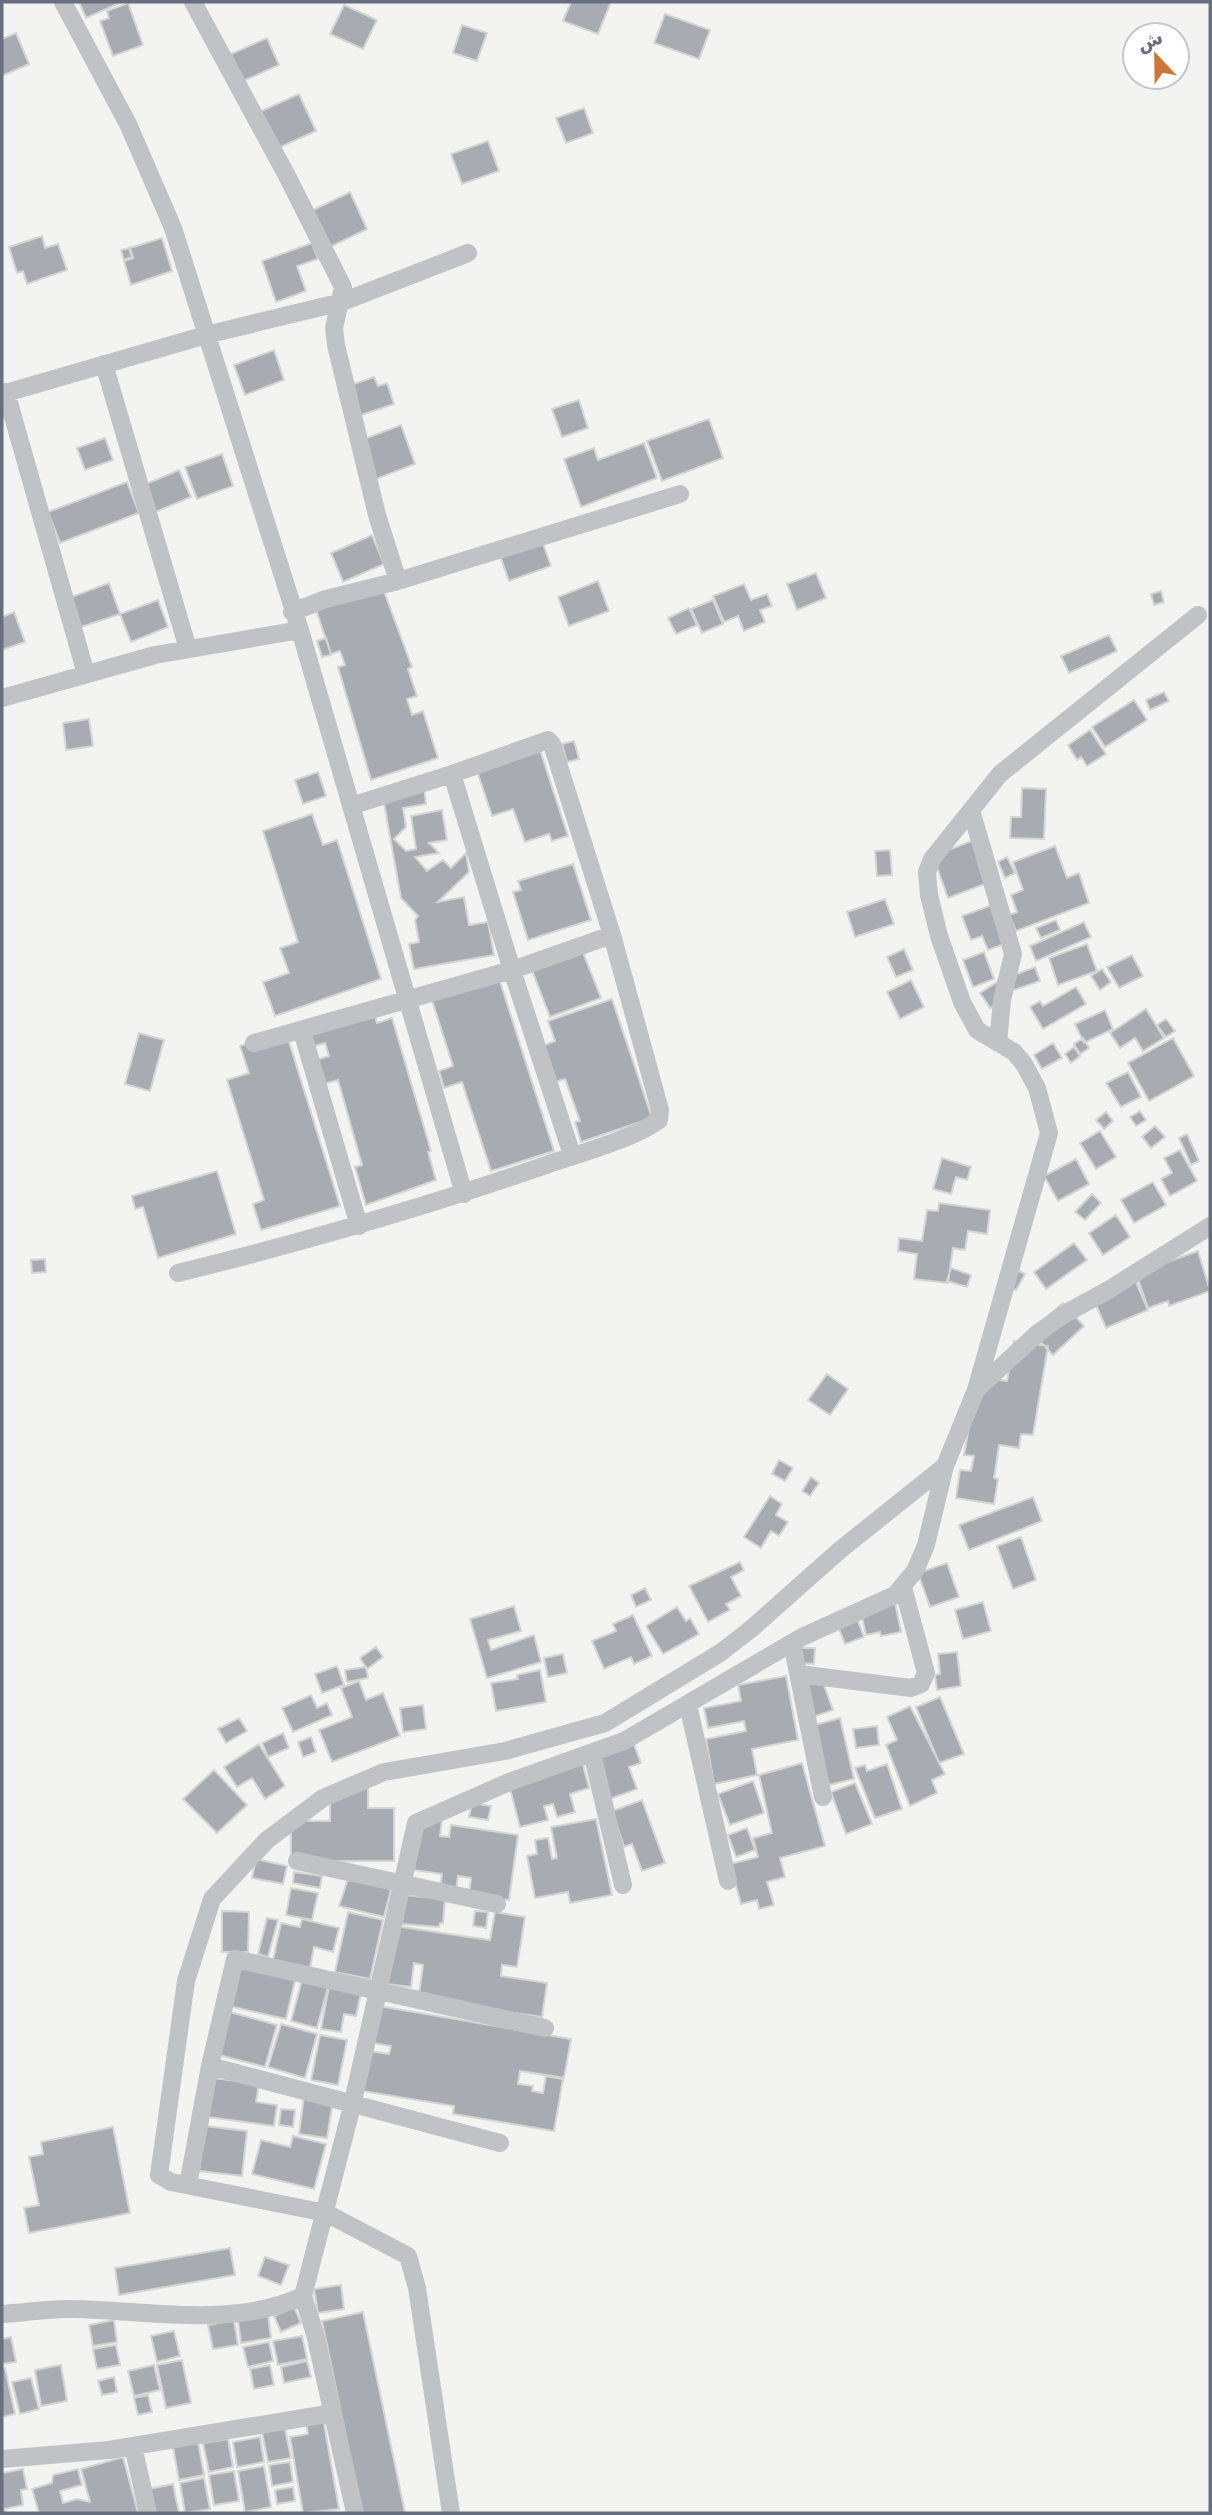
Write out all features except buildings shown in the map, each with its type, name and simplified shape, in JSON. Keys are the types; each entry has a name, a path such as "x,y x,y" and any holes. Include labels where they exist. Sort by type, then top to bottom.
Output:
{"street":[{"path":"63,2 128,124 173,228 300,631 464,1194"},
{"path":"193,2 343,287 342,302 334,328 336,345 377,515 398,581"},
{"path":"86,674 4,393 206,335 342,302 468,253"},
{"path":"104,364 188,649"},
{"path":"292,612 680,494"},
{"path":"355,2513 316,2334 303,2296 352,2106 414,1830 422,1818 509,1782 624,1741 792,1643 885,1601 903,1587 915,1572 926,1545 945,1466 976,1390 1049,1133 1048,1120 1030,1074 1014,1052 977,1031 961,1002 939,936 927,880 932,859 1000,774 1198,615"},
{"path":"2,698 155,655 300,631"},
{"path":"178,1273 359,1226 464,1194 572,1156 659,1120 660,1110 612,934 552,744 541,740 452,774 351,806"},
{"path":"452,774 572,1156"},
{"path":"971,810 1013,954 1002,1000 998,1044"},
{"path":"254,1043 512,970 612,934"},
{"path":"302,1031 359,1226"},
{"path":"976,1390 1038,1333 1063,1315 1111,1289 1210,1226"},
{"path":"451,2513 411,2263 399,2249 326,2213 163,2180 158,2169 187,1980 212,1899 267,1840 323,1798 384,1772 505,1751 605,1723 720,1653 840,1550 945,1466"},
{"path":"798,1674 911,1688 921,1684 926,1673 903,1587"},
{"path":"792,1643 823,1797"},
{"path":"688,1705 728,1881"},
{"path":"592,1753 623,1885"},
{"path":"297,1861 497,1904"},
{"path":"188,2185 209,2066 235,1959 545,2028"},
{"path":"209,2066 500,2143"},
{"path":"2,2314 71,2309 167,2315 225,2314 266,2308 303,2296"},
{"path":"2,2459 133,2446 333,2413"},
{"path":"133,2446 148,2513"}]}
